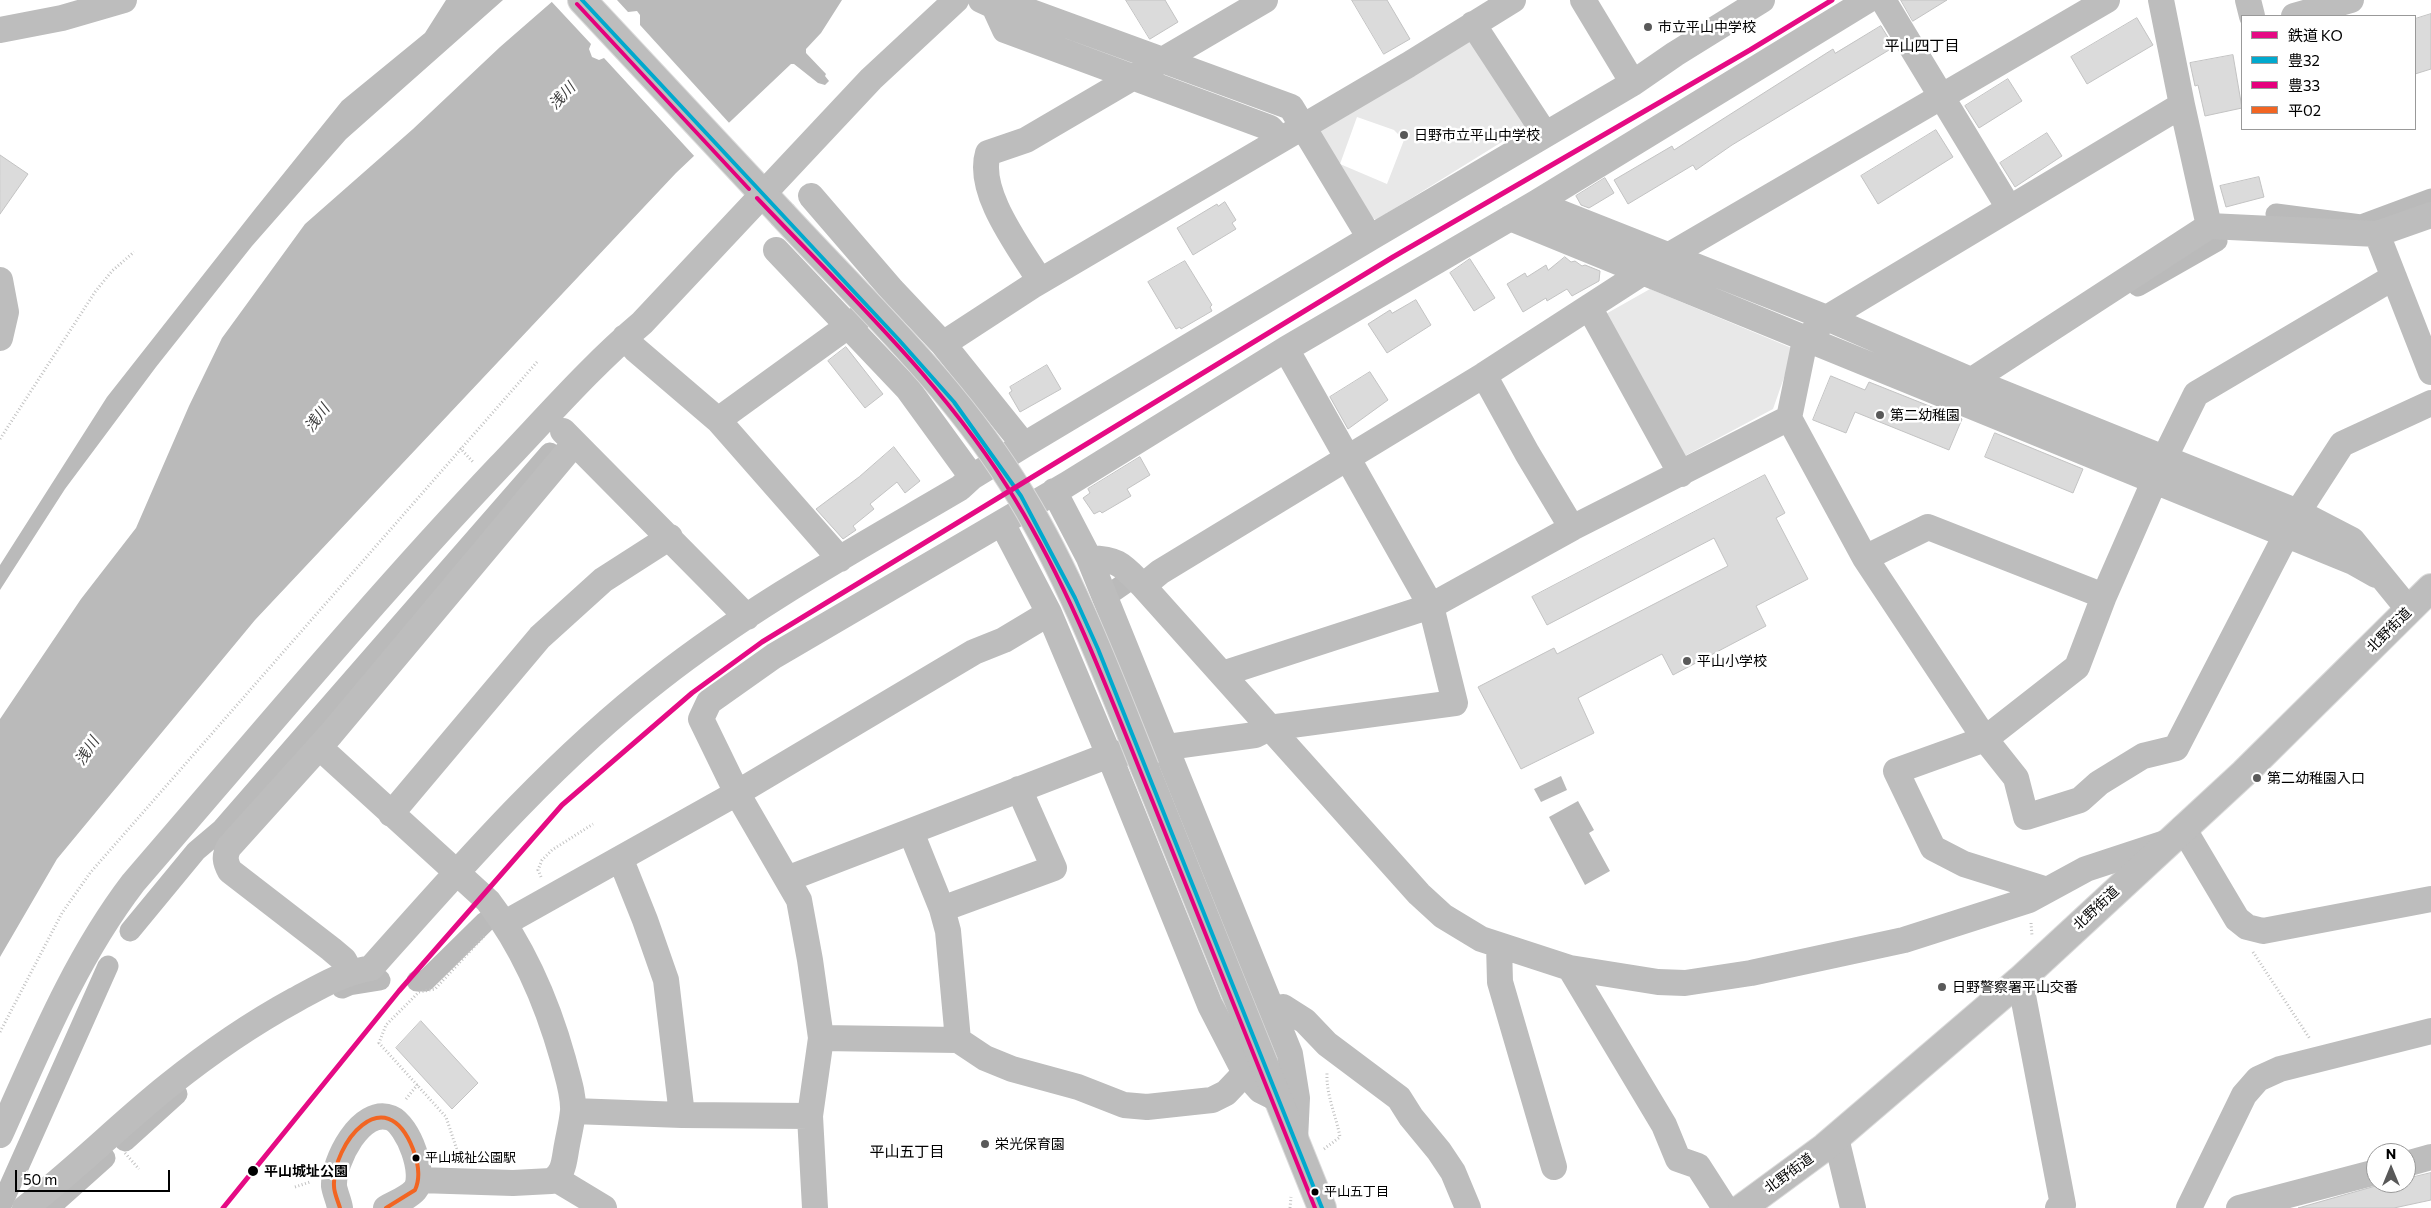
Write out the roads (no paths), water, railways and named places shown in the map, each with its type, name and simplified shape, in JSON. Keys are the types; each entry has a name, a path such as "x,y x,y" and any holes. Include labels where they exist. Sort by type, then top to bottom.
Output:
{"main road":[{"path":"582,0 928,371 954,402 1026,504 1075,598 1322,1208"},
{"name":"北野街道","path":"1742,1208 1836,1138 2026,973 2244,773 2431,588"}],"street":[{"path":"0,30 60,9 124,0"},
{"path":"0,1135 76,971 124,896 438,533 611,349 642,323 758,190 871,79 956,0"},
{"path":"1040,281 992,201 986,160 988,153 1026,140 1265,0"},
{"path":"943,344 1040,281 1513,0"},
{"path":"1583,0 1633,83"},
{"path":"25,1208 168,1086 214,1051 280,1008 350,971 372,968 516,807 601,728 659,679 747,617 960,488 972,478 1024,445 1633,83 1675,54 1762,0"},
{"path":"815,1208 810,1116 821,1038 799,900 737,793 701,720 709,702 774,656 974,537 1002,523 1286,349 1536,203 1868,0"},
{"path":"1883,0 2009,208"},
{"path":"1143,586 1160,572 1348,460 1484,375 1668,256 1942,98 2107,0"},
{"path":"2160,0 2209,226"},
{"path":"2248,0 2252,15"},
{"path":"2298,15 2351,0"},
{"path":"991,2 1023,9 1291,107 1291,133 1370,238"},
{"path":"991,2 1005,30 1270,128 1291,133"},
{"path":"1473,24 1546,134"},
{"path":"2182,105 1827,318 1805,340 1789,418 1865,558 1986,739 2016,778 2026,817 2080,800 2099,783 2143,756 2176,748 2298,512 2342,444 2431,403"},
{"path":"811,196 994,450"},
{"path":"1536,203 1827,318 1973,381 2298,512 2352,540 2409,610"},
{"path":"1944,396 1973,381 2209,226 2377,234 2431,215"},
{"path":"1510,218 1805,340 2353,562 2383,579"},
{"path":"2377,234 2431,372"},
{"path":"776,250 908,389 972,478"},
{"path":"2038,895 1964,864 1933,848 1896,771 1986,739 2077,667 2104,596 2164,459 2196,394 2394,277"},
{"path":"0,280 6,312 0,338"},
{"path":"884,298 943,344 1024,445"},
{"path":"718,420 849,326 884,298"},
{"path":"1589,307 1681,474"},
{"path":"626,337 635,349 718,420 840,559"},
{"path":"787,879 1109,755 1255,735 1269,728 1454,703 1431,606 1286,349"},
{"path":"1484,375 1527,453 1572,528"},
{"path":"550,414 574,444 747,617"},
{"path":"1222,674 1431,606 1572,528 1789,418"},
{"path":"350,971 344,960 332,949 230,871 225,858 228,847 319,747 574,444"},
{"path":"1054,491 1089,558 1273,1010 1292,1063 1297,1098 1295,1140"},
{"path":"1035,513 1075,593 1107,665 1109,675 1098,707"},
{"path":"1002,523 1098,707 1109,755 1210,1005 1245,1074 1260,1090 1278,1099"},
{"path":"1865,558 1928,527 2104,596"},
{"path":"390,814 540,636 580,598 603,580 670,538"},
{"path":"1089,558 1109,559 1116,562 1143,586 1419,894 1443,916 1481,940 1570,968 1658,982 1685,983 1714,980 1904,940 2038,895 2086,869 2175,835 2237,919 2247,928 2263,931 2431,899"},
{"path":"498,926 621,860 974,652 1004,640 1049,613"},
{"path":"1098,707 1116,690 1144,693"},
{"path":"319,747 390,814 488,901 498,926 520,948 538,988 555,1032 572,1097 573,1112 562,1169 556,1179 545,1182 513,1184 419,1180"},
{"path":"942,909 1054,868 1019,789"},
{"path":"910,832 942,909 948,931 958,1040"},
{"path":"621,860 666,980 682,1115"},
{"path":"1499,945 1500,982 1554,1167"},
{"path":"1570,968 1664,1124 1678,1159 1698,1166 1725,1208"},
{"path":"2026,973 2063,1205 2058,1208"},
{"path":"1273,1010 1282,1007 1293,1012 1327,1044 1399,1098 1449,1165 1468,1208"},
{"path":"2188,1208 2244,1095 2258,1079 2280,1069 2431,1031"},
{"path":"821,1038 958,1040 986,1058 1012,1069 1078,1087 1124,1105 1147,1107 1212,1100 1226,1093 1245,1074"},
{"path":"573,1112 810,1116"},
{"path":"340,1208 334,1186 338,1166 348,1143 361,1124 376,1118 391,1118 402,1128 419,1166 419,1180 416,1189 409,1195 386,1208"},
{"path":"1836,1138 1853,1208"},
{"path":"2416,1162 2431,1158"},
{"path":"2239,1208 2366,1175"},
{"path":"556,1179 597,1206"}],"water":[{"path":"446,0 503,0 346,139 252,246 156,367 65,489 0,590 0,565 107,397 342,101 425,33"},
{"name":"浅川","path":"554,0 842,0 821,33 806,49 806,53 826,74 825,76 829,81 825,85 818,83 794,64 791,64 676,173 255,620 57,859 0,957 0,719 81,599 136,528 189,406 222,338 305,224 413,129 500,47"},
{"path":"1561,776 1567,790 1541,802 1534,789"},
{"path":"1578,801 1594,830 1589,833 1610,871 1585,885 1549,817"}],"waterway":[{"path":"2276,214 2361,225 2431,199"},
{"path":"2138,286 2217,241"},
{"path":"130,931 196,851 222,829 550,453"},
{"path":"1114,591 1127,582"},
{"path":"417,981 425,981 485,922"},
{"path":"0,1208 108,966"},
{"path":"342,988 380,980"},
{"path":"125,1141 177,1094"},
{"path":"49,1208 105,1158"}],"rail line":[{"name":"KO","path":"223,1208 399,991 562,805 692,693 762,642 1393,257 1750,50 1832,0"}],"place":[{"name":"市立平山中学校","path":"1648,27"},
{"name":"日野市立平山中学校","path":"1404,135"},
{"name":"第二幼稚園","path":"1880,415"},
{"name":"平山小学校","path":"1687,661"},
{"name":"第二幼稚園入口","path":"2257,778"},
{"name":"日野警察署平山交番","path":"1942,987"},
{"name":"栄光保育園","path":"985,1144"},
{"name":"平山城祉公園駅","path":"416,1158"},
{"name":"平山城址公園","path":"253,1171"},
{"name":"平山五丁目","path":"1315,1192"}],"district":[{"name":"平山四丁目","path":"1922,46"},
{"name":"平山五丁目","path":"907,1152"}]}
